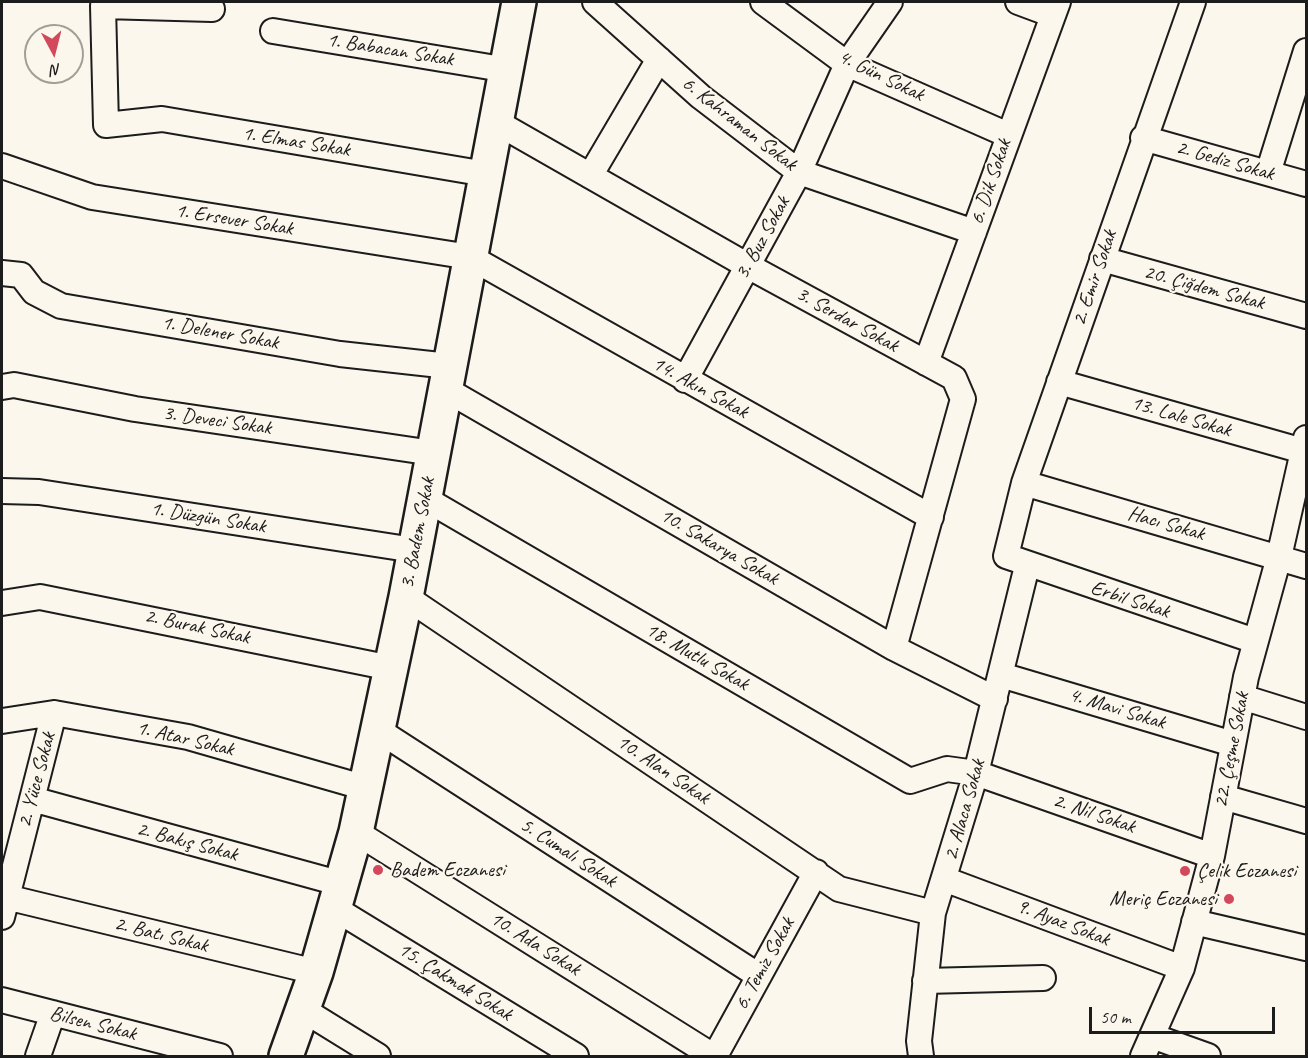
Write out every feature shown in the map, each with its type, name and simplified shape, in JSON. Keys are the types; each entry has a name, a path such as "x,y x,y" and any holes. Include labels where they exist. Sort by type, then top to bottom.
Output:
{"street":[{"name":"3. Badem Sokak","path":"286,1056 316,972 356,832 366,788 406,597 496,122 508,70 519,2"},
{"name":"6. Kahraman Sokak","path":"595,2 701,97 799,172 974,232"},
{"name":"4. Gün Sokak","path":"766,2 847,64 1008,135"},
{"name":"3. Buz Sokak","path":"685,380 799,172 847,64 890,2"},
{"path":"1018,2 1055,8"},
{"name":"2. Emir Sokak","path":"1017,561 1024,483 1143,138 1193,2"},
{"path":"155,4 212,9"},
{"name":"1. Elmas Sokak","path":"155,4 103,6 106,125 162,120 486,174"},
{"name":"6. Dik Sokak","path":"926,363 1055,8"},
{"name":"1. Babacan Sokak","path":"273,31 508,70"},
{"path":"1268,173 1305,51"},
{"path":"590,176 659,59"},
{"name":"3. Serdar Sokak","path":"496,122 748,266 954,378 963,399 894,648"},
{"name":"2. Gediz Sokak","path":"1143,138 1306,184"},
{"name":"1. Ersever Sokak","path":"2,166 92,197 470,257"},
{"name":"14. Akın Sokak","path":"470,257 685,380 931,516"},
{"name":"20. Çiğdem Sokak","path":"1102,259 1306,316"},
{"name":"1. Delener Sokak","path":"2,273 21,275 34,292 61,306 340,354 447,377"},
{"name":"10. Sakarya Sokak","path":"447,377 894,648 995,699"},
{"name":"13. Lale Sokak","path":"1059,382 1305,445"},
{"name":"3. Deveci Sokak","path":"2,387 14,385 135,409 433,453"},
{"name":"22. Çeşme Sokak","path":"1148,1046 1182,968 1212,856 1242,698 1279,557 1305,445"},
{"name":"Hacı Sokak","path":"1024,483 1306,566"},
{"name":"1. Düzgün Sokak","path":"2,491 39,492 414,550"},
{"name":"18. Mutlu Sokak","path":"424,498 910,781 947,769 976,773"},
{"name":"Erbil Sokak","path":"1017,561 1255,642"},
{"name":"2. Alaca Sokak","path":"921,1056 919,1041 933,913 976,773 1001,675 1017,561"},
{"name":"2. Burak Sokak","path":"2,603 40,597 391,668"},
{"name":"10. Alan Sokak","path":"406,597 840,889 933,913"},
{"name":"4. Mavi Sokak","path":"1001,675 1233,744"},
{"path":"1242,698 1306,717"},
{"name":"1. Atar Sokak","path":"2,721 54,713 188,737 366,788"},
{"name":"2. Yüce Sokak","path":"4,907 10,850 32,799 54,713"},
{"name":"5. Cumalı Sokak","path":"378,730 759,976"},
{"name":"2. Nil Sokak","path":"976,773 1212,856"},
{"path":"1223,796 1306,821"},
{"name":"2. Bakış Sokak","path":"32,799 338,896"},
{"name":"10. Ada Sokak","path":"356,832 714,1056"},
{"name":"6. Temiz Sokak","path":"714,1056 816,872"},
{"name":"9. Ayaz Sokak","path":"944,879 1182,968"},
{"name":"15. Çakmak Sokak","path":"338,896 576,1056"},
{"name":"2. Batı Sokak","path":"4,907 316,972"},
{"path":"1194,922 1306,948"},
{"path":"925,981 1043,978"},
{"name":"Bilsen Sokak","path":"2,1000 52,1013 167,1050 220,1056"},
{"path":"302,1009 378,1056"},
{"path":"38,1056 52,1013"},
{"path":"1148,1046 1208,1056"}],"place":[{"name":"Badem Eczanesi","path":"378,870"},
{"name":"Çelik Eczanesi","path":"1185,871"},
{"name":"Meriç Eczanesi","path":"1229,899"}]}
